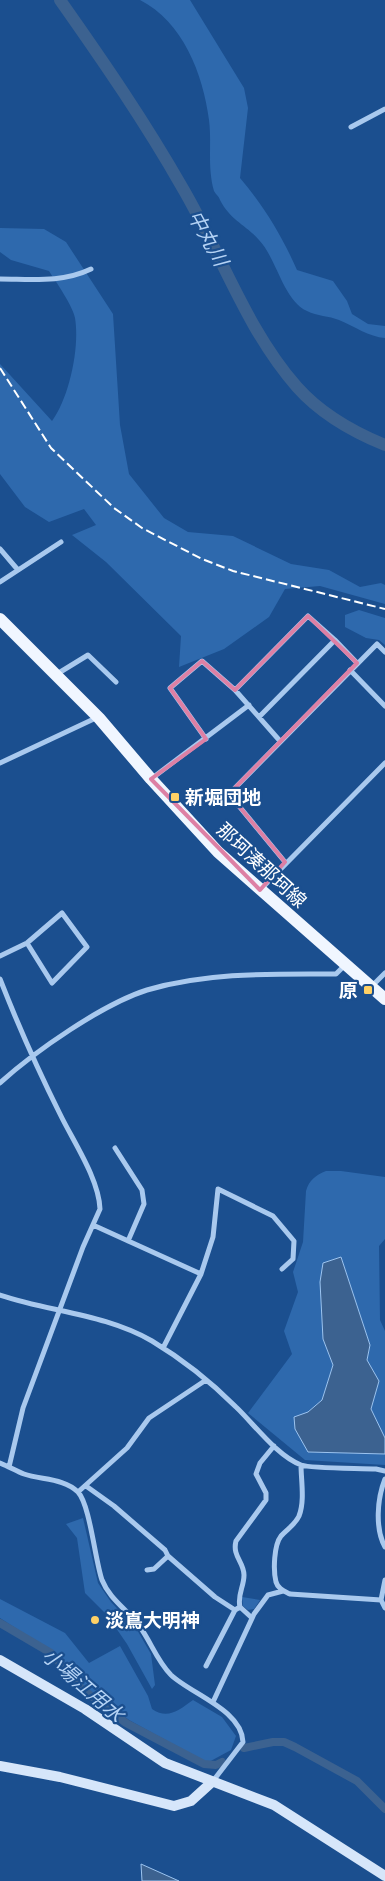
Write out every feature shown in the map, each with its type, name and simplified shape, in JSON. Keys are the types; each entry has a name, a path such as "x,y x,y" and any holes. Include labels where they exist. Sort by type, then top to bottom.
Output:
{"main road":[{"name":"那珂湊那珂線","path":"0,619 98,717 151,779 218,852 385,999"}],"street":[{"path":"351,127 385,109"},
{"path":"0,279 57,279 75,277 91,269"},
{"path":"0,582 61,542"},
{"path":"0,549 18,570"},
{"path":"235,690 308,616 357,663"},
{"path":"259,717 335,640"},
{"path":"285,862 229,794 377,644 385,652"},
{"path":"56,675 88,655 116,682"},
{"path":"206,739 170,688 202,661 235,690 280,741"},
{"path":"350,670 385,706"},
{"path":"151,779 206,739 248,705"},
{"path":"0,763 98,717"},
{"path":"260,890 285,862 385,762"},
{"path":"0,956 27,943 62,913 88,947 52,983 27,943"},
{"path":"0,1083 34,1056 117,1003 147,990 187,982 237,976 336,974 345,965"},
{"path":"372,987 385,972"},
{"path":"0,979 96,1188 100,1209 23,1408 10,1467"},
{"path":"115,1148 142,1190 144,1204 128,1241"},
{"path":"163,1348 201,1274 213,1237 218,1189 273,1216 294,1242 293,1259 282,1269"},
{"path":"93,1225 201,1274"},
{"path":"0,1295 60,1311 96,1318 136,1333 163,1348 206,1380 236,1406 274,1446 301,1465 376,1468 385,1471"},
{"path":"78,1492 127,1448 149,1418 206,1380"},
{"path":"206,1666 237,1608 244,1572 234,1547 236,1541 266,1500 266,1493 257,1479 257,1469 274,1446"},
{"path":"0,1463 25,1474 62,1483 78,1492 86,1511 103,1581 113,1599 140,1626 168,1672 191,1690 213,1702 230,1717 241,1730 243,1742 212,1782 191,1801 174,1806 69,1779 0,1766"},
{"path":"301,1465 299,1515 293,1526 281,1536 276,1549 276,1581 283,1591 290,1594 381,1600"},
{"path":"385,1479 382,1487 379,1531 385,1547"},
{"path":"86,1486 114,1506 215,1597 252,1618"},
{"path":"147,1570 160,1565 168,1556"},
{"path":"385,1580 381,1600 385,1608"},
{"path":"213,1702 252,1618 268,1595 283,1591"},
{"path":"0,1660 85,1709 150,1754 186,1772 274,1805 385,1876"}],"highlighted area":[{"path":"308,616 357,663 229,794 285,862 260,890 151,779 206,739 170,688 202,661 235,690"}],"shaded area":[{"path":"140,0 190,0 244,88 248,108 240,178 272,222 297,270 333,281 347,301 352,314 368,324 385,326 385,338 367,333 345,322 311,313 299,306 286,289 271,258 259,240 233,218 224,207 214,191 212,182 209,120 202,85 196,68 179,36 168,22"},
{"path":"0,228 44,229 66,242 113,314 120,425 129,474 164,518 188,532 233,536 291,564 329,570 360,587 381,583 385,585 385,604 320,586 285,589 269,617 224,649 179,667 181,636 106,562 72,535 96,525 84,509 49,522 25,507 0,474 0,364 52,421 63,399 72,372 76,330 74,313 49,271 11,260 0,252"},
{"path":"359,610 385,618 385,645 379,640 366,638 345,627 345,615"},
{"path":"326,1171 341,1171 385,1177 385,1239 379,1246 380,1320 385,1331 385,1438 371,1409 379,1381 367,1360 370,1345 341,1257 323,1339 333,1365 322,1400 308,1412 308,1452 385,1454 385,1465 305,1460 248,1413 292,1354 284,1331 298,1292 293,1272 303,1242 306,1191 313,1178"},
{"path":"341,1257 370,1345 367,1360 379,1381 371,1409 385,1438 385,1454 308,1452 295,1429 294,1417 308,1412 322,1400 333,1365 323,1339 320,1282 323,1263"},
{"path":"83,1518 98,1583 111,1602 136,1628 151,1654 155,1685 152,1689 127,1644 107,1615 85,1593 77,1538 66,1524"},
{"path":"242,1597 260,1600 254,1609 248,1610 243,1606"},
{"path":"0,1599 65,1633 89,1663 120,1646 148,1696 152,1709 168,1714 193,1700 222,1717 236,1736 231,1750 207,1763 129,1720 85,1688 54,1653 0,1618"},
{"path":"141,1864 179,1881 142,1881"}],"waterway":[{"name":"中丸川","path":"60,0 123,92 168,163 196,212 248,316 279,364 297,387 316,406 349,428 385,445"},
{"name":"小場江用水","path":"0,1623 51,1653 82,1689 126,1723 204,1764 216,1765 222,1762"},
{"name":"小場江用水","path":"244,1748 273,1742 284,1742 357,1781 385,1809"}],"railway":[{"path":"0,368 51,448 114,508 142,528 202,559 233,571 385,609"}],"place":[{"name":"新堀団地","path":"175,797"},
{"name":"原","path":"368,990"},
{"name":"淡嶌大明神","path":"95,1620"}]}
